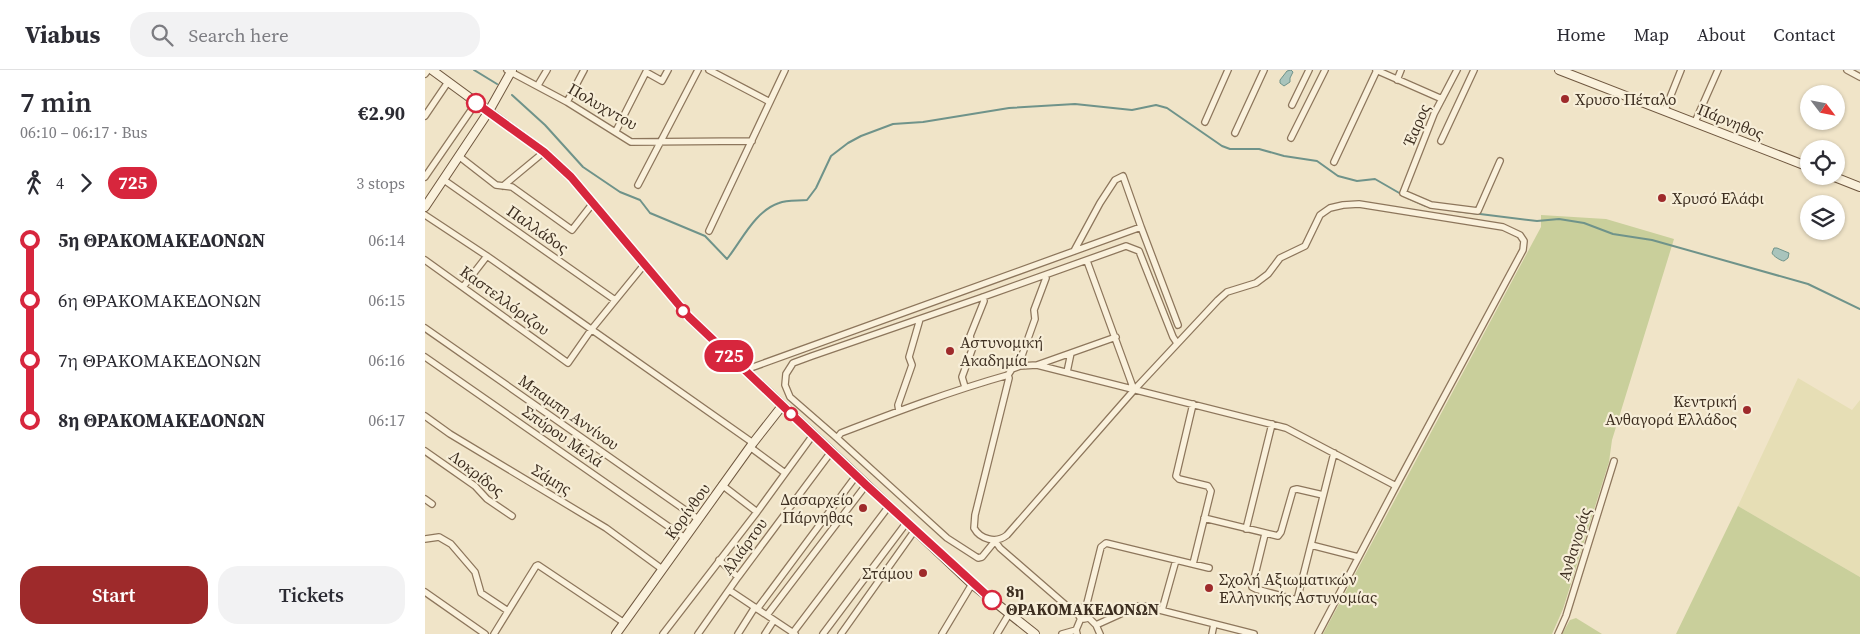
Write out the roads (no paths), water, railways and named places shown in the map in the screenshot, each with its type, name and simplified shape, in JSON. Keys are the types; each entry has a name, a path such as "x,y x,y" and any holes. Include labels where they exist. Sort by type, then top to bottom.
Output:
{"main road":[{"path":"433,70 544,152 571,177 689,317 973,584 1035,634"},
{"path":"425,207 489,112 510,70"},
{"name":"Πάρνηθος","path":"1559,70 1800,163"},
{"path":"1845,181 1860,187"},
{"name":"Κορίνθου","path":"616,634 751,445 782,406"}],"street":[{"path":"425,74 428,70"},
{"name":"Πολυχντου","path":"510,70 616,131 631,142 661,140 752,141"},
{"path":"538,85 547,70"},
{"path":"567,102 584,70"},
{"path":"616,131 646,72 662,81 668,70"},
{"path":"638,185 698,70"},
{"path":"709,70 770,102"},
{"path":"709,231 785,70"},
{"path":"1205,122 1228,70"},
{"path":"1235,133 1264,70"},
{"path":"1292,105 1309,70"},
{"path":"1291,138 1325,70"},
{"path":"1334,162 1377,70 1442,99"},
{"path":"1397,80 1401,70"},
{"name":"Έαρος","path":"1457,70 1434,114 1403,193 1431,205 1478,211 1500,161"},
{"path":"1441,141 1474,70"},
{"path":"1665,110 1681,70"},
{"path":"1695,122 1718,70"},
{"path":"1847,70 1860,77"},
{"path":"425,116 448,82"},
{"path":"425,177 476,103"},
{"path":"503,186 544,152"},
{"path":"460,157 496,185 512,187 572,230 593,203"},
{"path":"1074,251 1115,180 1123,176 1178,325"},
{"name":"Παλλάδος","path":"444,180 615,300"},
{"path":"1177,343 1139,251 1126,246 793,363 786,374 785,385 790,397 947,538 978,558 982,557 995,541 1007,535 1177,343 1218,300 1227,292 1256,283 1268,274 1280,258 1305,246 1320,216 1330,208 1359,204 1511,229 1524,241 1523,250 1318,634"},
{"path":"425,215 487,256 591,330 751,445 785,473"},
{"path":"745,370 1141,227"},
{"path":"463,287 487,256"},
{"name":"Καστελλόριζου","path":"425,260 568,362 591,330"},
{"path":"1087,261 1135,390"},
{"path":"591,330 644,265"},
{"path":"1020,366 1020,361 1035,319 1034,310 1046,278 1045,275"},
{"path":"965,387 962,377 973,347 970,336 984,301 983,297"},
{"path":"899,411 898,405 911,365 909,357 921,319"},
{"name":"Μπαμπη Αννίνου","path":"425,328 698,519"},
{"path":"1078,610 1068,607 999,548 995,541 980,535 974,528 975,515 1009,378 1008,375 1012,369 1020,366 1037,365 1116,337"},
{"path":"1067,372 1071,353"},
{"name":"Σπύρου Μελά","path":"425,357 685,538"},
{"path":"1037,365 1292,430 1396,486"},
{"path":"837,438 841,433 899,411 965,387 1008,375"},
{"path":"1193,404 1176,476 1179,479 1210,488 1211,492 1193,564"},
{"name":"Σάμης","path":"425,416 451,434 606,528 662,569"},
{"path":"1246,528 1272,424"},
{"path":"665,633 813,435"},
{"name":"Λοκρίδος","path":"425,451 475,486 487,498 512,516"},
{"name":"Αλιάρτου","path":"698,634 831,452"},
{"path":"1265,534 1252,587 1297,600 1334,453"},
{"name":"Ανθαγοράς","path":"1558,634 1566,616 1614,461"},
{"path":"738,634 856,476"},
{"path":"722,485 757,512"},
{"path":"767,615 866,485"},
{"path":"1204,518 1276,536 1280,535 1293,490 1297,488 1323,495"},
{"path":"425,499 432,504"},
{"path":"729,590 793,634 889,506"},
{"path":"823,634 907,522"},
{"path":"841,634 915,530"},
{"path":"425,539 439,537 451,544 475,572 481,593 508,611"},
{"path":"1086,606 1101,547 1106,543 1209,568"},
{"path":"1311,545 1358,557"},
{"path":"719,560 738,577"},
{"path":"1162,610 1176,560"},
{"path":"494,634 536,566 539,565 623,622"},
{"path":"865,578 874,587"},
{"path":"942,634 973,584"},
{"path":"425,592 484,634"},
{"path":"1078,610 1086,606"},
{"path":"1086,606 1090,611 1088,617"},
{"path":"1096,625 1141,606 1254,634"},
{"path":"1078,610 1078,616 1081,618"},
{"path":"997,634 1009,614"},
{"path":"1081,618 1088,617"},
{"path":"1088,617 1096,625 1100,634"},
{"path":"1062,634 1077,632 1081,618"},
{"path":"765,634 774,620"},
{"path":"1212,634 1214,624"}],"water":[{"path":"1291,70 1293,72 1290,82 1284,86 1280,83 1280,80 1287,71"},
{"path":"1774,248 1789,253 1788,258 1784,261 1775,257 1772,253"}],"waterway":[{"path":"474,70 497,84"},
{"path":"512,95 545,125 583,167 620,192 640,200 650,213 705,236 727,259 763,212 782,202 807,200 816,188 831,156 861,136 893,124 923,122 1009,108 1075,104 1132,110 1156,105 1167,108 1222,146 1230,149 1259,149 1284,156 1317,161 1338,176 1357,181 1375,179 1401,194"},
{"path":"1408,198 1426,206"},
{"path":"1456,211 1537,221 1559,219 1584,223 1613,234 1652,240 1808,284 1860,309"}],"place":[{"name":"Χρυσο Πέταλο","path":"1565,99"},
{"name":"Χρυσό Ελάφι","path":"1662,198"},
{"name":"Αστυνομική Ακαδημία","path":"950,351"},
{"name":"Κεντρική Ανθαγορά Ελλάδος","path":"1747,410"},
{"name":"Δασαρχείο Πάρνηθας","path":"863,508"},
{"name":"Στάμου","path":"923,573"},
{"name":"Σχολή Αξιωματικών Ελληνικής Αστυνομίας","path":"1209,588"},
{"name":"8η ΘΡΑΚΟΜΑΚΕΔΟΝΩΝ","path":"992,600"}]}
